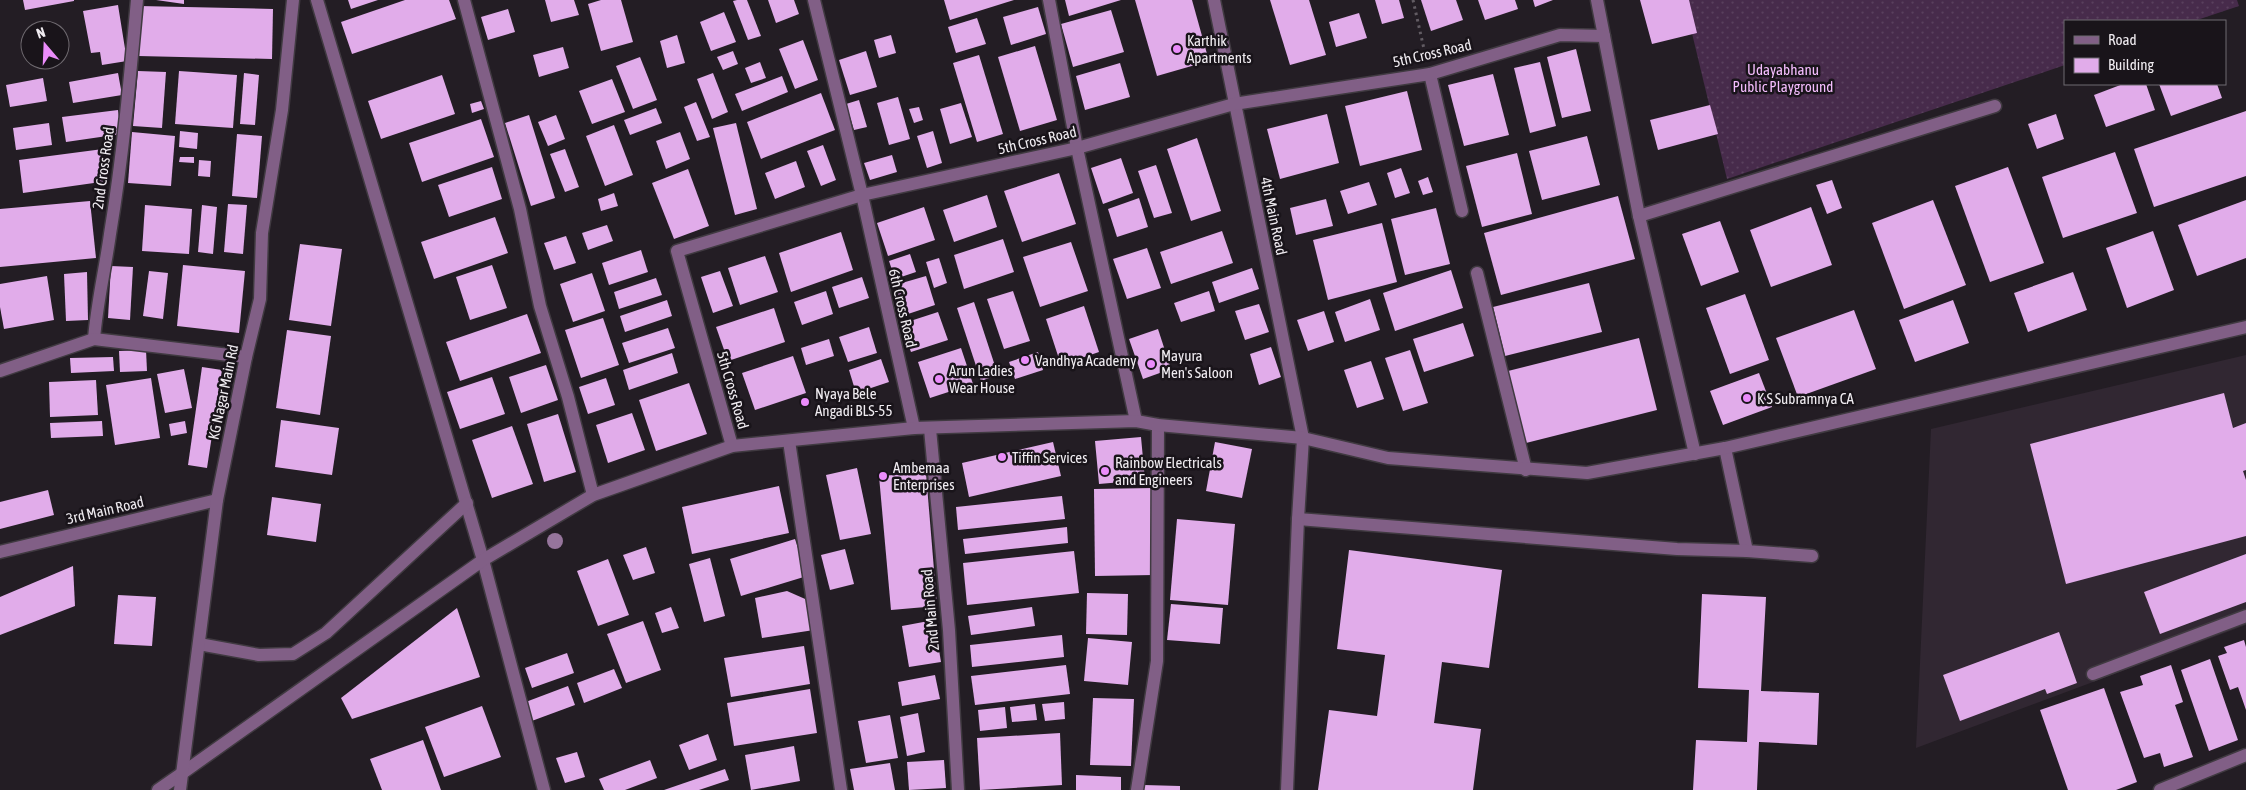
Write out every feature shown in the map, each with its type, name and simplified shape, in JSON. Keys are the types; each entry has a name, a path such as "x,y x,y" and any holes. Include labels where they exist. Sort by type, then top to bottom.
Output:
{"street":[{"name":"2nd Cross Road","path":"94,339 98,295 110,235 127,112 137,0"},
{"name":"KG Nagar Main Rd","path":"180,790 217,500 246,357 260,299 262,233 282,110 293,0"},
{"path":"316,0 484,560 544,790"},
{"path":"464,0 520,209 540,306 568,397 592,495"},
{"name":"6th Cross Road","path":"814,0 862,195 914,428"},
{"path":"1049,0 1077,148 1136,421"},
{"name":"4th Main Road","path":"1214,0 1303,438 1287,790"},
{"path":"1597,0 1639,216 1695,454"},
{"name":"5th Cross Road","path":"732,446 677,251 862,195 1077,148 1234,104 1430,74 1560,35 1604,36"},
{"path":"1430,74 1462,211"},
{"path":"1639,216 1995,106"},
{"path":"1477,273 1526,470"},
{"path":"158,790 484,560 592,495 732,446 914,428 1136,421 1158,425 1303,438 1388,458 1526,470 1587,473 1724,448 2246,327"},
{"path":"0,371 94,339 246,357"},
{"path":"1137,790 1157,661 1158,425"},
{"name":"2nd Main Road","path":"930,428 949,630 958,790"},
{"path":"789,441 841,790"},
{"path":"1724,448 1747,552"},
{"name":"3rd Main Road","path":"0,552 217,500"},
{"path":"199,644 259,655 293,654 326,633 467,503"},
{"path":"1298,519 1677,549 1812,556"},
{"path":"2093,674 2246,616"},
{"path":"2160,790 2246,755"}],"path":[{"path":"1414,0 1430,74"}],"shaded area":[{"path":"2246,355 2246,625 1916,748 1931,429"}],"green space":[{"name":"Udayabhanu Public Playground","path":"1684,0 2237,0 2239,6 2197,20 2064,20 2064,65 1727,179"}],"building":[{"path":"23,0 74,0 74,1 25,10"},
{"path":"156,0 184,0 184,4"},
{"path":"348,0 378,0 351,9"},
{"path":"405,0 449,0 456,19 352,54 341,22"},
{"path":"545,0 574,0 579,15 551,22"},
{"path":"601,0 621,0 633,42 601,51 588,4"},
{"path":"747,0 761,36 748,40 733,1"},
{"path":"768,0 794,0 799,14 776,23"},
{"path":"944,0 1014,0 950,20"},
{"path":"1065,0 1121,0 1069,16"},
{"name":"Karthik Apartments","path":"1135,0 1192,0 1209,61 1157,76"},
{"path":"1270,0 1309,0 1326,55 1290,65"},
{"path":"1375,0 1399,0 1404,18 1382,24"},
{"path":"1421,0 1456,0 1463,20 1431,31"},
{"path":"1478,0 1515,0 1518,9 1485,20"},
{"path":"1533,0 1553,0 1535,7"},
{"path":"1640,0 1689,0 1697,33 1652,44"},
{"path":"118,5 127,61 102,65 100,52 91,53 83,11"},
{"path":"139,6 273,9 272,59 138,56"},
{"path":"1038,7 1046,34 1011,45 1003,17"},
{"path":"508,9 515,32 488,40 481,17"},
{"path":"1111,10 1124,52 1073,67 1061,24"},
{"path":"724,12 736,42 711,51 700,22"},
{"path":"1359,13 1367,38 1336,47 1329,22"},
{"path":"977,18 986,44 956,53 948,27"},
{"path":"677,35 685,63 667,68 660,41"},
{"path":"891,35 896,53 879,58 874,40"},
{"path":"803,40 818,80 795,89 779,49"},
{"path":"1035,46 1057,120 1020,131 998,57"},
{"path":"563,47 569,68 539,77 533,55"},
{"path":"1576,49 1591,111 1562,118 1547,57"},
{"path":"733,51 738,64 723,70 717,57"},
{"path":"866,51 877,87 850,95 839,60"},
{"path":"979,55 1003,134 977,142 953,63"},
{"path":"640,57 657,100 633,109 616,66"},
{"path":"760,62 766,78 751,83 745,68"},
{"path":"1540,62 1556,126 1530,133 1514,68"},
{"path":"1120,63 1130,97 1085,110 1076,76"},
{"path":"138,71 166,72 162,128 133,126"},
{"path":"179,71 237,75 233,128 175,124"},
{"path":"118,73 122,95 73,103 69,82"},
{"path":"244,73 259,75 255,125 240,124"},
{"path":"713,73 728,112 712,119 697,79"},
{"path":"1493,74 1509,135 1464,146 1448,85"},
{"path":"442,75 455,114 381,139 368,101"},
{"path":"782,76 788,92 742,111 735,94"},
{"path":"43,78 47,101 10,107 6,85"},
{"path":"612,79 625,112 592,124 579,91"},
{"path":"2120,85 2146,85 2155,110 2106,127 2094,95"},
{"path":"2159,85 2217,85 2222,98 2171,116"},
{"path":"1407,91 1422,150 1360,166 1345,106"},
{"path":"821,93 835,130 761,159 747,122"},
{"path":"898,97 910,139 889,145 877,103"},
{"path":"859,100 867,127 854,130 846,104"},
{"path":"481,101 484,109 472,113 470,104"},
{"path":"696,102 710,137 697,141 684,107"},
{"path":"961,103 972,137 950,144 940,109"},
{"path":"1710,105 1718,134 1658,150 1650,120"},
{"path":"919,107 923,120 914,123 909,109"},
{"path":"656,108 662,123 630,135 624,120"},
{"path":"118,110 121,134 66,142 62,117"},
{"path":"2246,111 2246,176 2154,207 2134,149"},
{"path":"1327,114 1339,163 1280,179 1267,129"},
{"path":"2056,114 2064,139 2037,149 2028,124"},
{"path":"529,115 555,198 531,206 505,123"},
{"path":"556,115 565,139 548,146 538,122"},
{"path":"481,119 494,157 422,182 409,143"},
{"path":"49,123 52,145 16,150 13,128"},
{"path":"736,123 757,209 735,215 713,128"},
{"path":"614,125 633,175 605,186 586,136"},
{"path":"180,131 198,133 197,149 179,147"},
{"path":"933,131 942,163 927,168 917,136"},
{"path":"132,132 175,136 171,186 128,183"},
{"path":"680,132 690,159 666,169 656,141"},
{"path":"237,134 262,136 257,198 232,196"},
{"path":"1587,136 1600,185 1542,200 1529,151"},
{"path":"1197,138 1221,211 1191,221 1167,149"},
{"path":"823,145 836,180 821,186 807,151"},
{"path":"103,149 108,181 23,193 19,160"},
{"path":"565,149 579,187 565,192 550,154"},
{"path":"2115,152 2137,213 2063,238 2042,177"},
{"path":"1517,153 1532,214 1482,227 1466,166"},
{"path":"892,155 897,172 870,180 864,163"},
{"path":"180,157 194,157 194,163 179,162"},
{"path":"1121,158 1133,193 1103,204 1091,168"},
{"path":"199,160 211,161 210,177 198,176"},
{"path":"796,161 805,187 775,199 765,173"},
{"path":"1156,165 1172,213 1154,218 1138,171"},
{"path":"492,167 502,199 449,217 438,185"},
{"path":"2008,167 2044,263 1990,282 1955,186"},
{"path":"1401,168 1410,193 1395,198 1387,173"},
{"path":"688,169 709,226 674,239 652,183"},
{"path":"1059,173 1076,224 1022,242 1004,191"},
{"path":"1428,177 1433,192 1423,195 1418,181"},
{"path":"1832,180 1842,208 1827,214 1816,185"},
{"path":"1369,182 1377,205 1348,214 1340,191"},
{"path":"614,193 618,206 601,211 598,199"},
{"path":"987,195 997,227 954,242 943,210"},
{"path":"1618,196 1635,259 1501,295 1484,233"},
{"path":"1139,198 1148,227 1117,237 1108,209"},
{"path":"1326,199 1333,226 1296,235 1290,208"},
{"path":"1933,200 1966,285 1904,309 1872,223"},
{"path":"2246,200 2246,258 2197,276 2178,225"},
{"path":"90,201 96,258 0,267 0,209"},
{"path":"228,204 247,205 243,254 224,252"},
{"path":"145,205 192,209 189,254 142,251"},
{"path":"202,205 217,207 213,254 198,252"},
{"path":"924,207 935,240 888,256 877,223"},
{"path":"1811,207 1832,265 1771,287 1750,230"},
{"path":"1436,208 1450,264 1405,275 1391,219"},
{"path":"495,217 508,253 434,279 421,242"},
{"path":"1720,221 1739,272 1701,286 1682,234"},
{"path":"1382,223 1397,282 1328,300 1313,240"},
{"path":"607,225 613,241 588,250 582,233"},
{"path":"1222,231 1233,263 1171,284 1160,252"},
{"path":"2153,231 2174,290 2127,308 2106,248"},
{"path":"841,232 853,270 791,292 779,253"},
{"path":"566,236 576,263 554,270 544,243"},
{"path":"1003,239 1014,272 964,289 954,255"},
{"path":"1071,242 1088,291 1040,307 1023,257"},
{"path":"300,244 342,249 331,326 289,320"},
{"path":"1147,248 1161,288 1127,299 1113,259"},
{"path":"641,250 648,272 609,285 602,263"},
{"path":"910,254 916,272 895,279 889,261"},
{"path":"765,256 778,292 740,305 728,268"},
{"path":"939,258 947,283 934,288 926,262"},
{"path":"183,265 245,271 239,333 177,326"},
{"path":"492,265 507,308 470,320 456,277"},
{"path":"111,266 133,267 130,320 108,318"},
{"path":"1252,268 1259,289 1219,303 1212,282"},
{"path":"1451,270 1463,308 1395,331 1383,293"},
{"path":"149,271 168,273 163,319 143,316"},
{"path":"720,271 733,306 713,313 701,277"},
{"path":"87,272 88,320 66,321 64,274"},
{"path":"2073,272 2087,310 2028,332 2014,293"},
{"path":"592,273 605,311 573,322 560,284"},
{"path":"47,276 54,320 4,329 0,307 0,284"},
{"path":"926,276 935,305 905,315 895,285"},
{"path":"862,277 869,298 839,308 832,287"},
{"path":"656,278 662,295 619,309 614,292"},
{"path":"1589,283 1602,332 1505,356 1493,307"},
{"path":"826,291 833,314 802,325 794,302"},
{"path":"1013,291 1030,341 1004,349 987,299"},
{"path":"1209,291 1215,311 1181,322 1174,303"},
{"path":"1745,294 1769,360 1730,374 1706,308"},
{"path":"1370,299 1380,330 1345,342 1335,312"},
{"path":"667,300 672,316 625,332 620,316"},
{"path":"1953,300 1969,343 1915,362 1899,320"},
{"path":"974,302 998,375 981,381 957,308"},
{"path":"1259,304 1269,332 1245,340 1235,311"},
{"path":"1084,306 1099,352 1061,365 1046,319"},
{"path":"774,308 785,342 728,361 716,327"},
{"path":"1854,310 1876,369 1798,397 1776,338"},
{"path":"1324,311 1334,342 1308,351 1297,320"},
{"path":"938,312 948,340 911,352 901,324"},
{"path":"527,314 541,353 460,381 446,342"},
{"path":"603,318 619,365 581,378 565,330"},
{"path":"1463,323 1474,356 1424,372 1413,339"},
{"path":"869,327 877,353 848,362 839,337"},
{"path":"668,328 675,348 629,363 622,343"},
{"path":"1158,329 1171,369 1143,379 1129,339"},
{"path":"287,330 331,336 320,415 276,408"},
{"path":"1639,338 1657,410 1526,443 1508,371"},
{"path":"829,339 834,356 806,365 801,348"},
{"path":"1271,347 1281,377 1259,385 1250,354"},
{"path":"961,348 973,384 930,398 918,362"},
{"path":"146,350 147,371 120,372 119,351"},
{"path":"1410,350 1428,403 1403,411 1385,358"},
{"path":"1038,352 1043,370 1015,379 1009,362"},
{"path":"672,353 678,373 629,390 623,370"},
{"path":"793,356 806,393 755,410 742,373"},
{"path":"113,357 114,371 71,373 70,358"},
{"path":"881,359 889,382 856,393 849,370"},
{"path":"1371,361 1384,399 1357,408 1344,370"},
{"path":"546,365 558,400 521,413 509,377"},
{"path":"202,367 222,370 207,468 188,465"},
{"path":"184,369 192,408 165,413 157,374"},
{"path":"1759,373 1772,407 1723,425 1710,391"},
{"path":"492,377 505,414 460,429 447,392"},
{"path":"151,378 160,438 115,445 106,385"},
{"path":"606,378 615,405 588,414 579,387"},
{"path":"96,380 98,415 50,417 49,382"},
{"path":"689,383 707,434 656,451 639,400"},
{"path":"2224,393 2233,428 2246,423 2246,470 2243,471 2246,480 2246,536 2066,584 2030,444"},
{"path":"632,413 645,450 608,463 596,425"},
{"path":"558,414 576,472 544,482 527,424"},
{"path":"281,420 339,428 332,475 275,467"},
{"path":"102,421 103,436 51,438 50,423"},
{"path":"185,421 187,433 171,436 169,424"},
{"path":"512,426 533,484 492,498 472,440"},
{"path":"1141,437 1145,480 1099,484 1095,441"},
{"path":"1053,442 1061,476 969,497 962,463"},
{"path":"1215,442 1252,449 1242,498 1206,491"},
{"path":"857,468 871,534 840,540 826,475"},
{"path":"926,473 937,606 891,610 879,476"},
{"path":"779,486 789,533 692,554 682,507"},
{"path":"1153,488 1154,575 1095,576 1094,489"},
{"path":"48,490 54,515 0,529 0,502"},
{"path":"1062,496 1065,519 958,530 956,507"},
{"path":"272,497 321,504 316,542 267,535"},
{"path":"1177,519 1235,524 1228,605 1170,600"},
{"path":"1067,527 1068,543 965,554 963,539"},
{"path":"795,539 807,576 741,596 730,559"},
{"path":"646,547 655,573 633,580 623,555"},
{"path":"845,549 854,584 830,590 821,555"},
{"path":"1349,550 1502,570 1489,668 1442,662 1434,723 1481,729 1473,790 1318,790 1329,710 1377,716 1385,655 1337,649"},
{"path":"1074,551 1079,593 967,605 963,563"},
{"path":"2246,554 2246,602 2160,634 2144,592"},
{"path":"710,558 725,616 704,622 689,564"},
{"path":"608,559 629,615 598,626 577,571"},
{"path":"73,566 75,606 0,635 0,597"},
{"path":"787,591 812,602 814,630 762,638 755,598"},
{"path":"1087,593 1128,594 1127,635 1086,634"},
{"path":"1702,594 1766,597 1761,691 1819,693 1817,745 1759,742 1757,790 1693,790 1696,740 1747,742 1749,690 1698,688"},
{"path":"118,595 156,597 152,646 114,644"},
{"path":"1171,604 1223,608 1220,644 1167,640"},
{"path":"671,607 679,628 662,633 655,613"},
{"path":"1032,607 1035,626 971,635 968,616"},
{"path":"457,608 480,677 352,719 341,698"},
{"path":"934,620 941,662 909,667 902,626"},
{"path":"643,621 661,670 626,683 607,634"},
{"path":"2059,632 2077,683 2047,694 2045,689 1960,721 1943,675"},
{"path":"1062,635 1064,657 972,667 970,645"},
{"path":"1088,638 1132,642 1128,685 1084,681"},
{"path":"2244,640 2246,647 2246,710 2238,687 2230,690 2218,656 2227,653 2224,647"},
{"path":"804,646 810,684 731,697 724,658"},
{"path":"567,653 574,673 532,688 525,668"},
{"path":"2210,659 2238,740 2209,751 2181,670"},
{"path":"1066,665 1070,694 975,705 971,676"},
{"path":"2171,665 2183,702 2175,705 2193,757 2164,767 2160,753 2144,758 2120,692 2143,685 2140,676"},
{"path":"614,669 622,688 584,703 577,683"},
{"path":"935,675 940,699 902,706 898,682"},
{"path":"568,686 575,705 529,722 523,703"},
{"path":"2104,688 2137,782 2116,790 2068,790 2040,710"},
{"path":"810,689 817,733 734,746 727,703"},
{"path":"1093,698 1134,699 1131,766 1090,765"},
{"path":"1064,702 1065,719 1045,721 1042,704"},
{"path":"1035,704 1037,720 1012,722 1010,707"},
{"path":"482,706 501,757 444,777 425,727"},
{"path":"1005,707 1007,728 980,731 978,710"},
{"path":"918,713 925,752 907,756 900,717"},
{"path":"890,715 898,758 866,763 858,721"},
{"path":"1060,733 1062,785 980,790 977,738"},
{"path":"708,734 717,760 689,770 679,745"},
{"path":"423,740 441,790 382,790 370,759"},
{"path":"794,746 800,781 751,790 745,755"},
{"path":"577,752 585,777 565,783 556,758"},
{"path":"650,760 657,778 625,790 604,790 599,779"},
{"path":"944,760 946,788 909,790 907,762"},
{"path":"890,763 895,790 854,790 850,769"},
{"path":"725,769 729,780 699,790 664,790"},
{"path":"1076,775 1121,777 1121,790 1076,790"},
{"path":"1144,785 1180,786 1180,790 1144,790"}],"place":[{"name":"Karthik Apartments","path":"1177,49"},
{"name":"Vandhya Academy","path":"1025,360"},
{"name":"Mayura Men's Saloon","path":"1151,364"},
{"name":"Arun Ladies Wear House","path":"939,379"},
{"name":"K S Subramnya CA","path":"1747,398"},
{"name":"Nyaya Bele Angadi BLS-55","path":"805,402"},
{"name":"Tiffin Services","path":"1002,457"},
{"name":"Rainbow Electricals and Engineers","path":"1105,471"},
{"name":"Ambemaa Enterprises","path":"883,476"}]}
